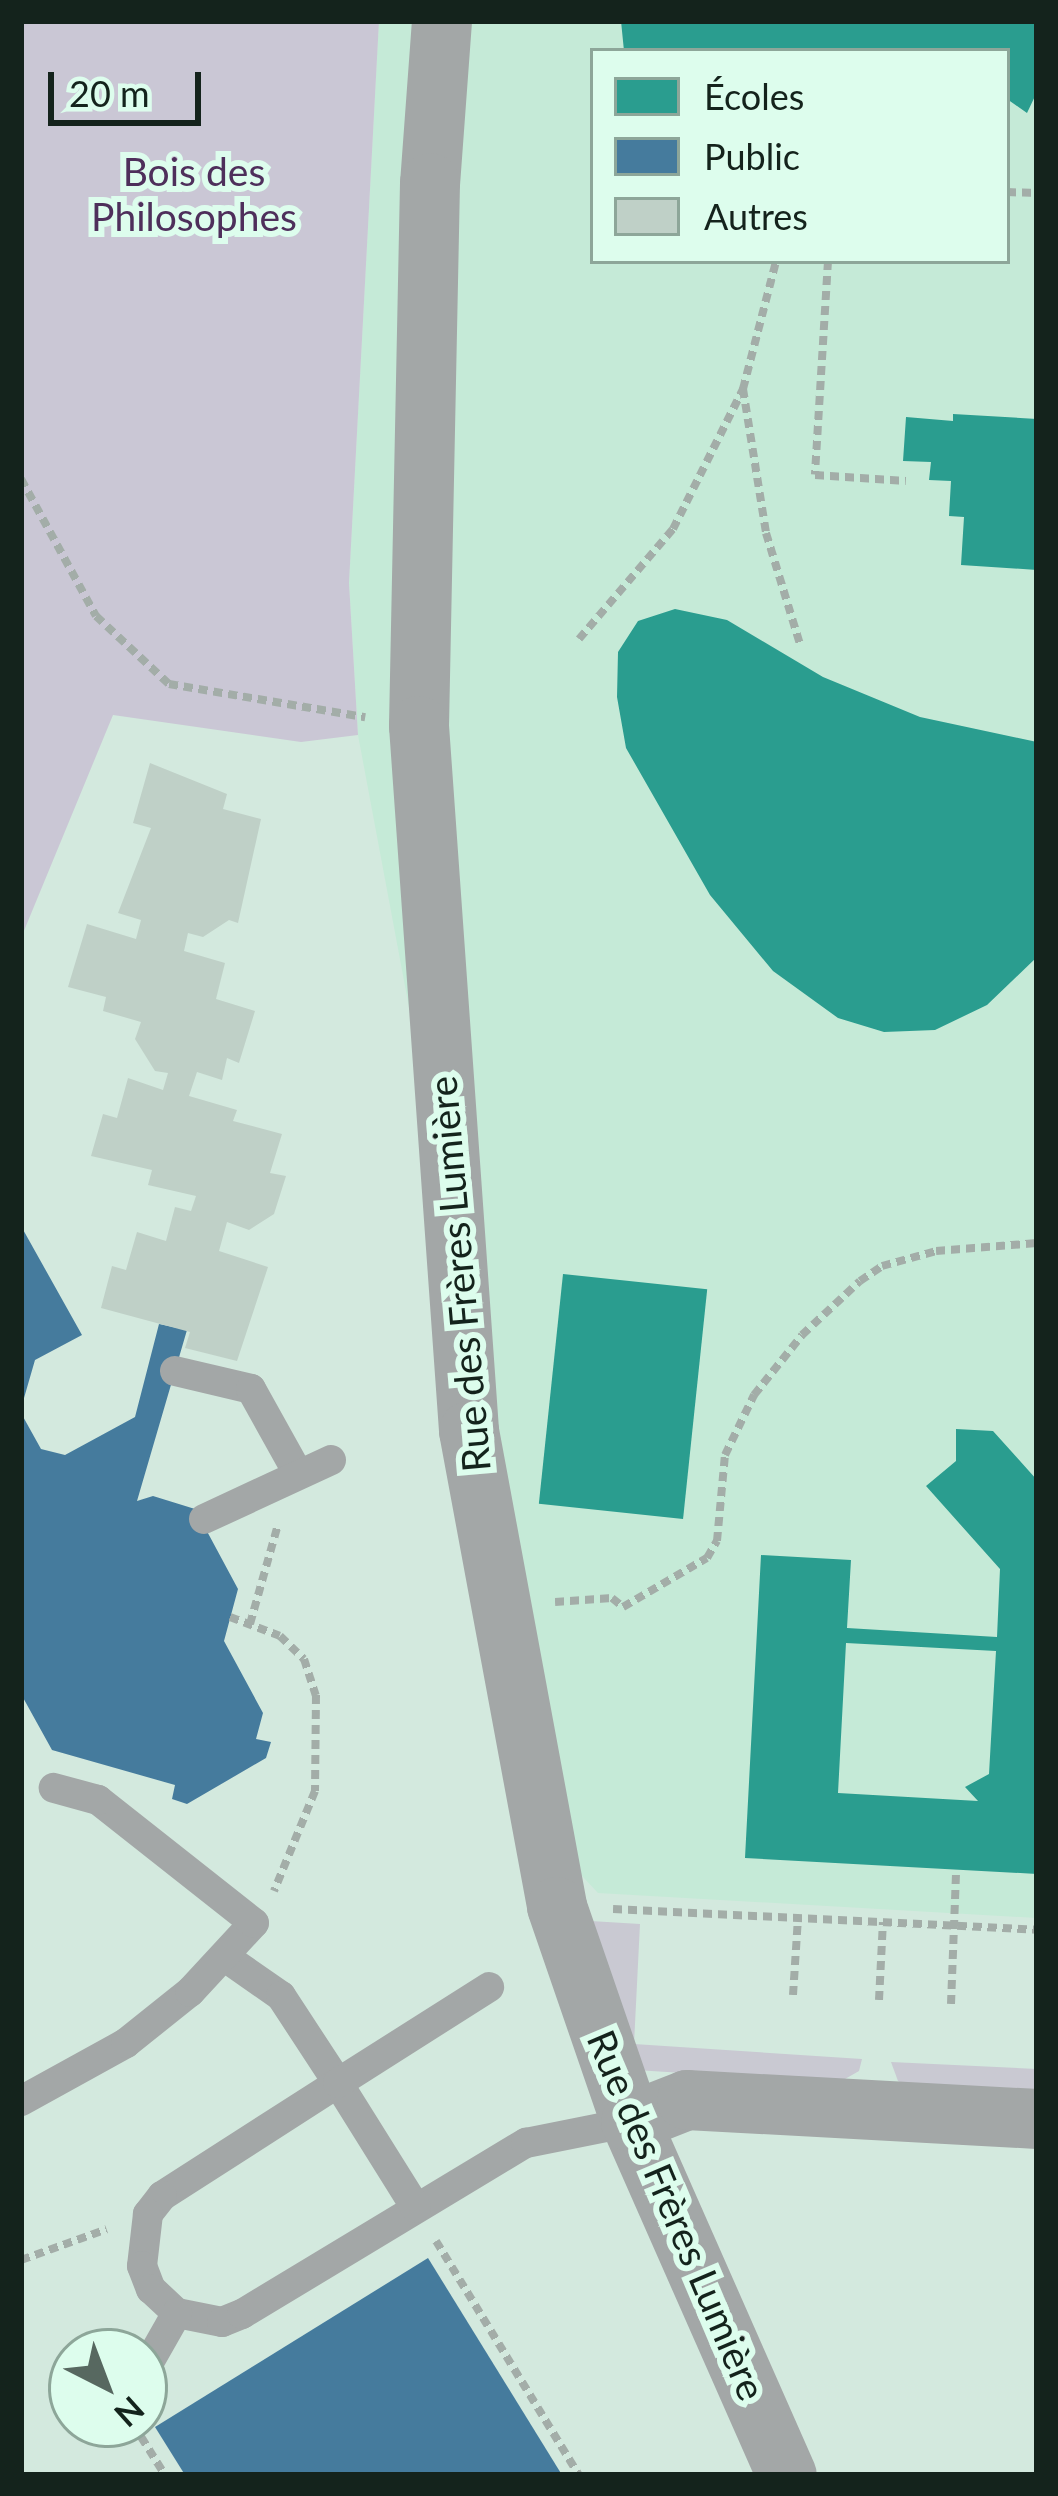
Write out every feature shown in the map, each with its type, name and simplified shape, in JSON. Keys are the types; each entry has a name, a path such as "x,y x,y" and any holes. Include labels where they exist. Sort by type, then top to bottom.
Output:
{"street":[{"name":"Rue des Frères Lumière","path":"442,21 430,183 419,726 469,1431 556,1906 631,2122 787,2475"},
{"path":"631,2122 687,2100 1037,2119"}],"lane":[{"path":"175,1371 251,1389 296,1470"},
{"path":"204,1519 296,1470 331,1460"},
{"path":"21,2101 126,2043 225,1957 254,1923 98,1800 54,1788"},
{"path":"225,1957 281,1996 416,2208"},
{"path":"488,1987 162,2196 148,2214 142,2266 151,2289 177,2312 222,2322 526,2144 631,2122"},
{"path":"168,2328 177,2312"}],"path":[{"path":"579,639 674,529 743,389 775,264"},
{"path":"828,264 815,476 906,481"},
{"path":"743,389 766,533 800,644"},
{"path":"21,479 96,616 169,684 419,726"},
{"path":"501,1605 612,1598 622,1607 697,1567 717,1541 718,1484 734,1431 802,1335 882,1266 936,1251 1037,1243"},
{"path":"250,1624 266,1563"},
{"path":"230,1617 280,1636 304,1659 317,1736 315,1791 298,1846 254,1923"},
{"path":"951,2004 956,1871"},
{"path":"556,1906 1037,1930"},
{"path":"793,1995 798,1917"},
{"path":"880,2000 884,1922"},
{"path":"416,2208 580,2475"},
{"path":"21,2260 148,2214"},
{"path":"148,2448 165,2475"}],"shaded area":[{"path":"379,21 1037,21 1037,1918 598,1893 569,1862 358,735 349,583"},
{"path":"574,1920 640,1924 634,2044 862,2059 859,2071 838,2083 636,2070"},
{"path":"891,2062 1037,2069 1037,2094 911,2088 898,2081"}],"green space":[{"name":"Bois des Philosophes","path":"21,21 379,21 349,583 358,735 301,742 113,715 21,938"}],"building: Écoles":[{"path":"621,21 1037,21 1037,92 1027,113 1010,101 1010,48 624,48"},
{"path":"953,414 1037,419 1037,570 961,565 964,517 949,516 951,481 929,480 931,462 903,461 906,417 953,421"},
{"path":"675,609 727,620 823,677 920,717 1037,742 1037,957 987,1005 935,1030 884,1032 838,1018 773,971 710,895 626,748 617,697 618,652 638,621"},
{"path":"563,1274 707,1289 683,1519 539,1504"},
{"path":"956,1429 993,1431 1037,1480 1037,1874 745,1858 761,1555 851,1560 847,1628 997,1637 1000,1569 926,1486 956,1461","holes":["846,1643 996,1651 989,1774 965,1787 978,1801 838,1793"]}],"building: Public":[{"path":"21,1226 82,1335 35,1360 22,1405"},
{"path":"159,1324 187,1330 137,1501 153,1496 195,1509 238,1589 224,1641 263,1713 256,1739 271,1742 266,1758 187,1804 172,1799 175,1785 52,1750 21,1694 21,1413 41,1449 65,1455 135,1417"},
{"path":"428,2258 562,2475 185,2475 168,2448 168,2419"}],"building: Autres":[{"path":"150,763 227,794 223,809 261,819 238,923 229,920 203,937 188,933 184,951 225,963 216,999 255,1011 239,1063 227,1058 222,1080 197,1072 189,1096 237,1110 233,1121 282,1134 270,1173 286,1176 274,1214 249,1230 227,1222 219,1251 268,1267 237,1361 185,1348 190,1332 101,1308 112,1266 126,1270 137,1232 166,1241 175,1207 191,1211 196,1196 148,1185 152,1170 91,1156 103,1114 117,1118 128,1078 163,1090 168,1073 155,1071 135,1039 141,1022 103,1011 106,997 68,987 87,924 136,939 141,920 118,913 151,828 133,823"}]}
